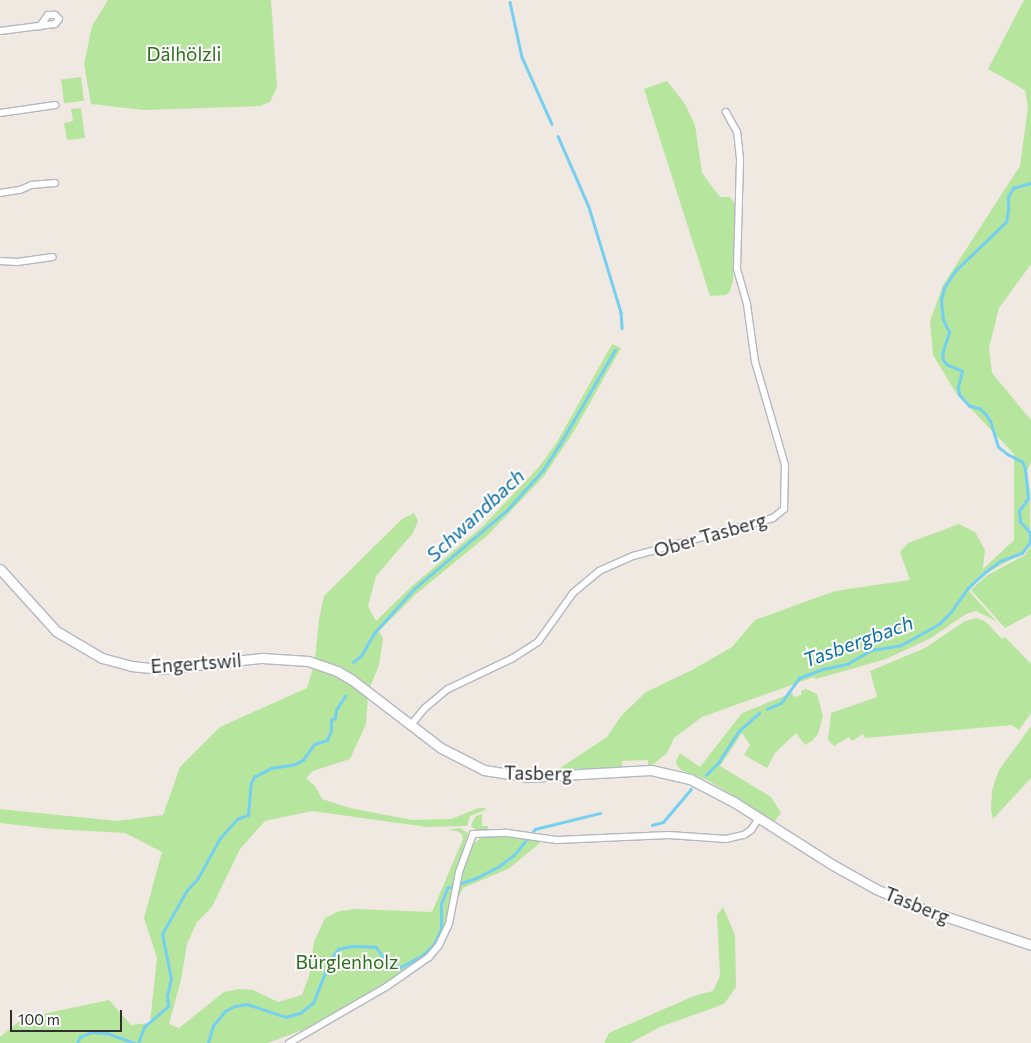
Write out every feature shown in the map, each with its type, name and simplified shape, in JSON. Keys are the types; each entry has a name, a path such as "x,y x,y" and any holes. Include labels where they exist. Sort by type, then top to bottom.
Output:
{"main road":[{"name":"Engertswil","path":"0,569 56,631 102,658 131,666 160,669 262,658 288,659 308,661 337,671"},
{"name":"Tasberg","path":"337,671 368,690 411,725 456,757 494,772 528,777 634,770 666,772 690,779 707,786 833,865 893,896 1031,945"}],"street":[{"path":"0,31 40,26"},
{"path":"0,112 55,105"},
{"name":"Ober Tasberg","path":"411,725 425,708 448,689 513,658 538,642 573,593 598,571 633,556 773,518 784,509 785,465 755,362 747,304 737,268 740,159 737,132 726,112"},
{"path":"0,193 20,190 30,185 55,182"},
{"path":"0,261 17,262 53,257"},
{"path":"289,1043 386,987 428,958 439,945 448,924 458,877 471,831 520,834 557,840 669,835 726,839 744,835 751,830 759,818"}],"green space":[{"name":"Dälhölzli","path":"108,0 271,0 277,87 270,102 260,106 144,110 91,104 84,64 92,26"},
{"path":"1024,0 1031,0 1031,264 999,308 989,348 992,373 1031,420 1031,462 1027,471 1030,492 1030,542 1023,553 983,575 983,569 1014,540 1014,454 956,393 933,355 930,321 943,285 1020,166 1028,107 1025,90 988,69"},
{"path":"81,77 84,101 64,103 61,79"},
{"path":"667,81 685,104 695,125 702,173 720,197 730,197 735,204 733,281 730,291 726,295 710,296 644,89"},
{"path":"81,108 85,138 67,140 64,123 73,121 71,109"},
{"path":"612,344 621,348 574,431 544,476 488,535 416,594 379,631 383,639 379,665 370,687 347,672 315,659 319,619 324,596 402,519 414,513 418,521 413,533 376,576 368,606 376,621 412,586 483,526 539,467 557,442"},
{"path":"959,524 975,532 985,550 982,576 969,591 996,621 976,611 966,614 931,638 886,659 816,679 814,677 702,717 674,738 667,753 651,766 648,766 648,760 622,761 622,767 554,772 607,737 621,716 646,692 694,669 732,647 755,620 835,591 910,580 900,552 908,543"},
{"path":"1031,545 1031,614 1005,628 971,590 986,576 1025,555"},
{"path":"977,618 986,622 1002,639 1005,637 1031,664 1031,713 1019,730 1012,725 865,738 863,734 852,741 849,737 834,746 828,740 831,713 877,697 870,671 925,648 965,621"},
{"name":"Bürglenholz","path":"313,668 345,681 368,696 366,724 350,759 313,771 306,778 315,786 322,799 350,808 412,820 451,819 479,808 486,808 470,816 467,826 427,827 312,811 265,821 240,849 212,907 197,922 187,944 181,980 169,1024 179,1028 224,992 239,989 253,990 278,1002 302,995 309,976 314,942 325,918 340,911 355,909 432,912 463,839 462,834 457,831 448,830 460,828 468,833 456,875 471,846 483,836 511,836 536,840 540,843 508,869 463,888 436,944 425,957 383,985 305,1029 268,1043 0,1043 0,1037 23,1018 109,1000 131,1025 150,1023 157,958 144,918 162,852 125,833 53,829 0,823 0,809 117,821 163,815 180,767 220,727 307,688"},
{"path":"806,689 817,694 823,716 818,734 812,741 805,745 796,733 775,753 767,768 744,755 750,745 742,733 720,766 771,797 781,813 774,822 738,798 707,780 681,770 677,765 676,761 680,753 700,767 742,713 792,693 794,697 801,695 801,691"},
{"path":"1031,726 1031,778 993,819 991,810 992,790 999,770"},
{"path":"482,814 482,826 488,826 487,831 477,831 471,826 476,816"},
{"path":"723,907 735,935 736,987 724,1004 660,1027 630,1043 604,1043 609,1033 694,996 713,991 720,976 717,915"}],"waterway":[{"name":"Schwandbach","path":"510,2 522,57 552,124"},
{"name":"Schwandbach","path":"558,136 589,207 621,312 622,328"},
{"name":"Tasbergbach","path":"767,709 781,703 799,678 823,669 847,664 871,650 901,645 939,624 951,612 968,588 984,573 1000,561 1022,553 1030,542 1030,533 1020,522 1019,511 1028,498 1025,468 1022,462 998,447 990,421 986,415 980,409 969,406 959,395 958,387 962,371 947,365 943,360 942,354 949,332 943,320 941,300 944,288 955,271 1006,222 1008,197 1013,188 1031,183"},
{"name":"Schwandbach","path":"353,662 361,656 375,632 414,589 507,510 543,470 615,350"},
{"name":"Schwandbach","path":"138,1043 144,1027 168,1006 167,996 171,979 162,934 187,890 198,878 220,838 237,819 248,815 251,783 254,777 271,768 295,764 303,760 314,744 327,740 331,731 331,720 335,718 336,710 345,696"},
{"name":"Tasbergbach","path":"706,775 718,763 739,731 759,713"},
{"path":"652,825 663,822 691,789"},
{"name":"Tasbergbach","path":"208,1043 213,1026 225,1011 235,1006 247,1004 286,1017 300,1013 313,1003 330,960 338,949 352,946 376,947 386,961 401,967 423,955 434,944 441,929 441,904 447,888 476,878 498,867 514,855 535,829 600,813"},
{"name":"Tasbergbach","path":"77,1043 80,1037 91,1032 107,1033 135,1043"}]}
